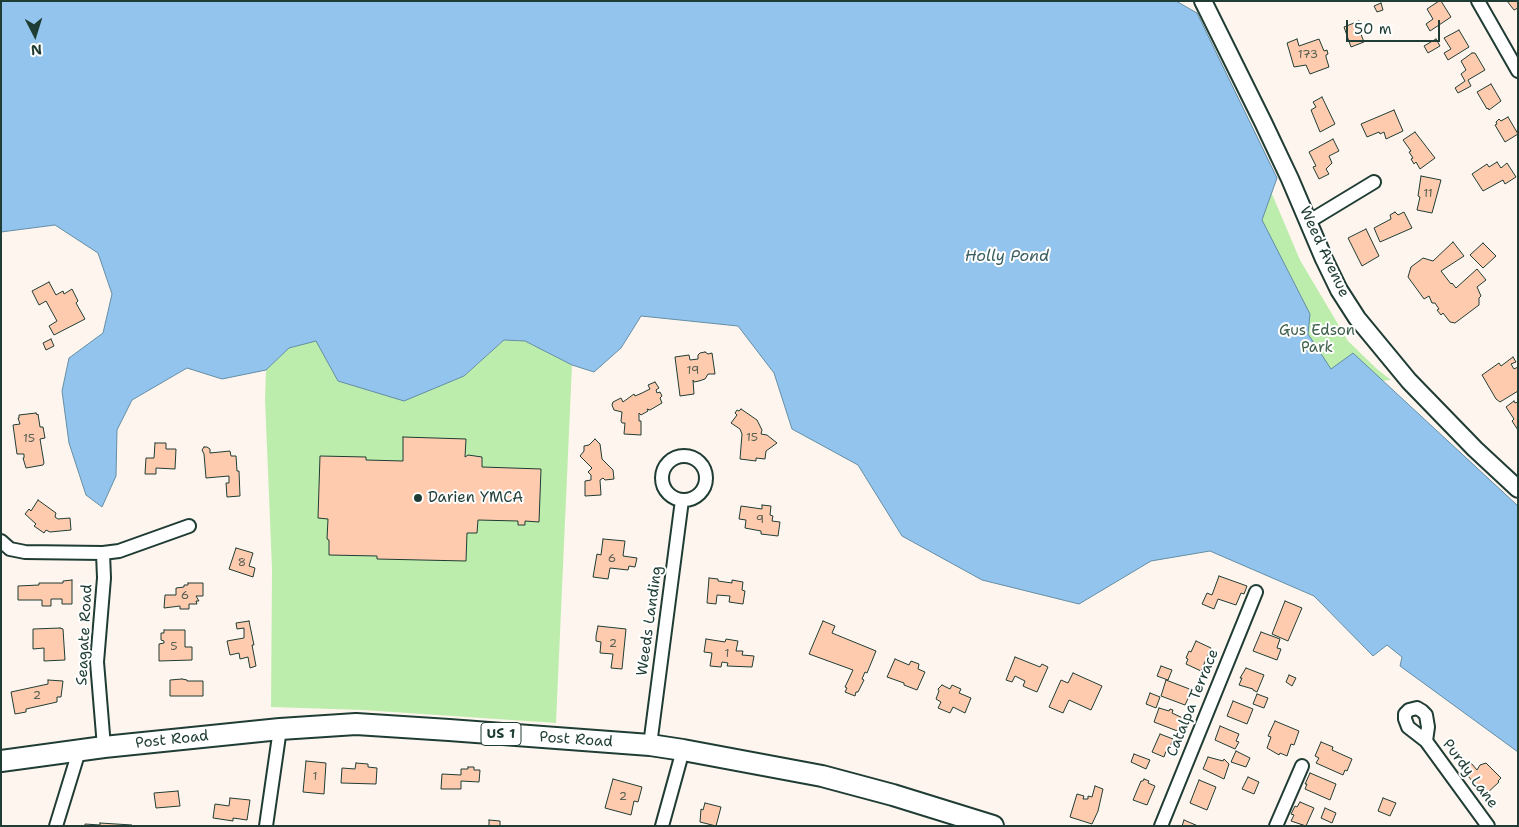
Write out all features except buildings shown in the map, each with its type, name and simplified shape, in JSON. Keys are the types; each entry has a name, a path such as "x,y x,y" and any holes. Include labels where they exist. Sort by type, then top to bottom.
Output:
{"main road":[{"name":"Post Road","path":"1,761 104,747 280,729 356,724 650,745 683,750 822,776 893,795 993,826"}],"street":[{"name":"Weed Avenue","path":"1203,1 1263,122 1339,290 1357,318 1410,381 1462,436 1518,489"},
{"path":"1478,1 1518,71"},
{"path":"1308,222 1374,182"},
{"name":"Weeds Landing","path":"650,745 682,500"},
{"path":"1,541 10,549 25,552 102,553 119,551 189,526"},
{"name":"Seagate Road","path":"102,553 104,578 98,626 97,662 104,747"},
{"name":"Catalpa Terrace","path":"1161,826 1256,592"},
{"path":"266,826 280,729"},
{"name":"Purdy Lane","path":"1426,741 1488,826"},
{"path":"662,826 683,750"},
{"path":"56,826 79,751"},
{"path":"1276,826 1302,766"}],"green space":[{"name":"Gus Edson Park","path":"1258,161 1300,260 1348,341 1391,380 1347,384 1324,382 1254,207"},
{"name":"Darien YMCA","path":"316,340 338,381 464,376 504,340 525,341 572,365 556,723 363,710 271,707 272,569 265,399 266,370 289,348"}],"water":[{"name":"Holly Pond","path":"1,1 1176,1 1197,13 1277,178 1262,220 1310,314 1308,334 1331,369 1353,353 1518,506 1518,752 1400,666 1402,657 1387,645 1373,656 1314,596 1210,551 1151,561 1079,604 982,580 902,536 858,465 792,429 774,373 738,326 641,316 621,348 594,372 572,365 525,341 504,340 464,376 404,401 338,381 316,341 289,348 266,370 222,379 187,368 132,400 117,430 116,476 102,507 86,495 69,443 62,391 69,358 103,333 112,294 98,253 55,225 1,232"}],"place":[{"name":"Darien YMCA","path":"418,498"}]}
